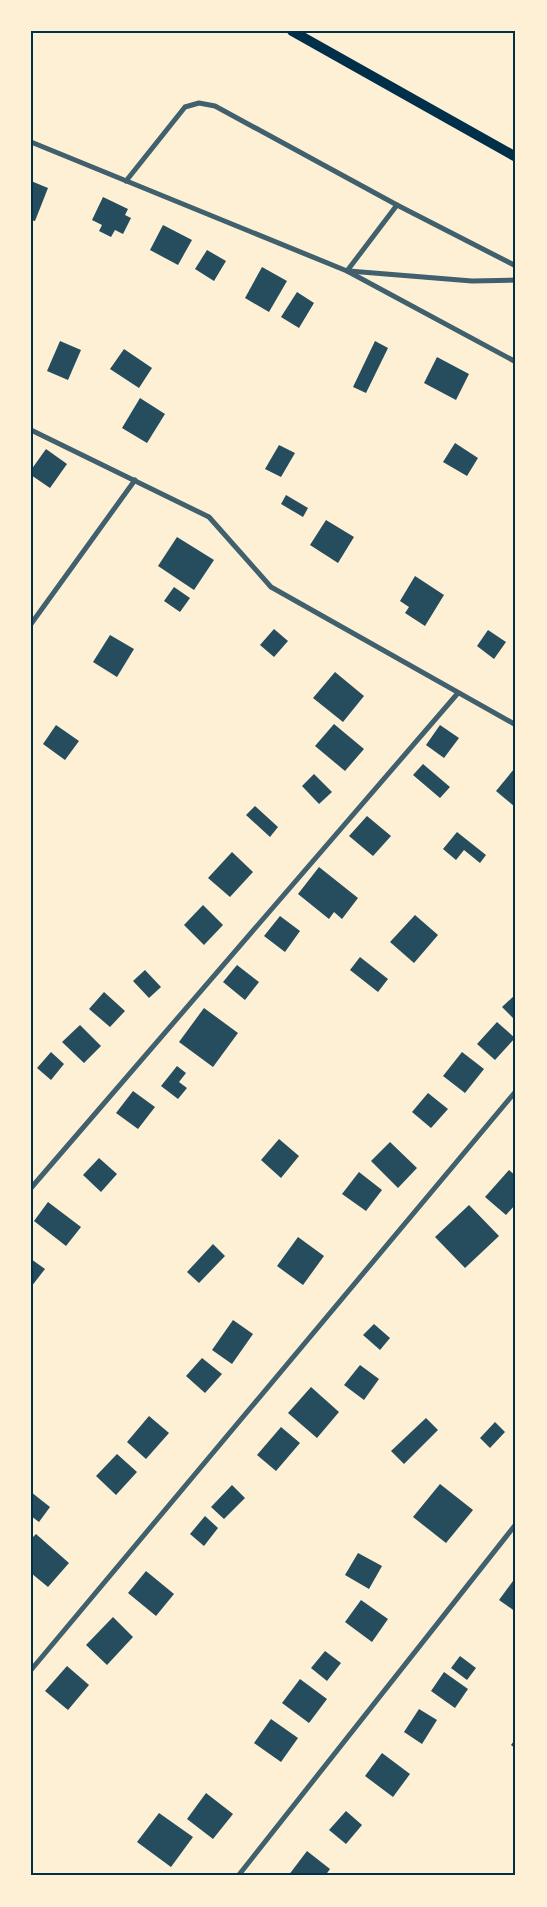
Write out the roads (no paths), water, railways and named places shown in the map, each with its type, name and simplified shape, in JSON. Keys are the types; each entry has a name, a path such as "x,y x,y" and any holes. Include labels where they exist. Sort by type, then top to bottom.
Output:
{"highway":[{"path":"292,31 516,157"}],"street":[{"path":"126,181 185,107 199,103 215,106 397,205 516,266"},
{"path":"31,142 347,271 516,362"},
{"path":"347,271 397,205"},
{"path":"347,271 472,281 516,280"},
{"path":"31,430 209,517 271,587 516,725"},
{"path":"31,624 135,480"},
{"path":"31,1188 458,693"},
{"path":"31,1670 516,1091"},
{"path":"238,1876 516,1524"}]}
